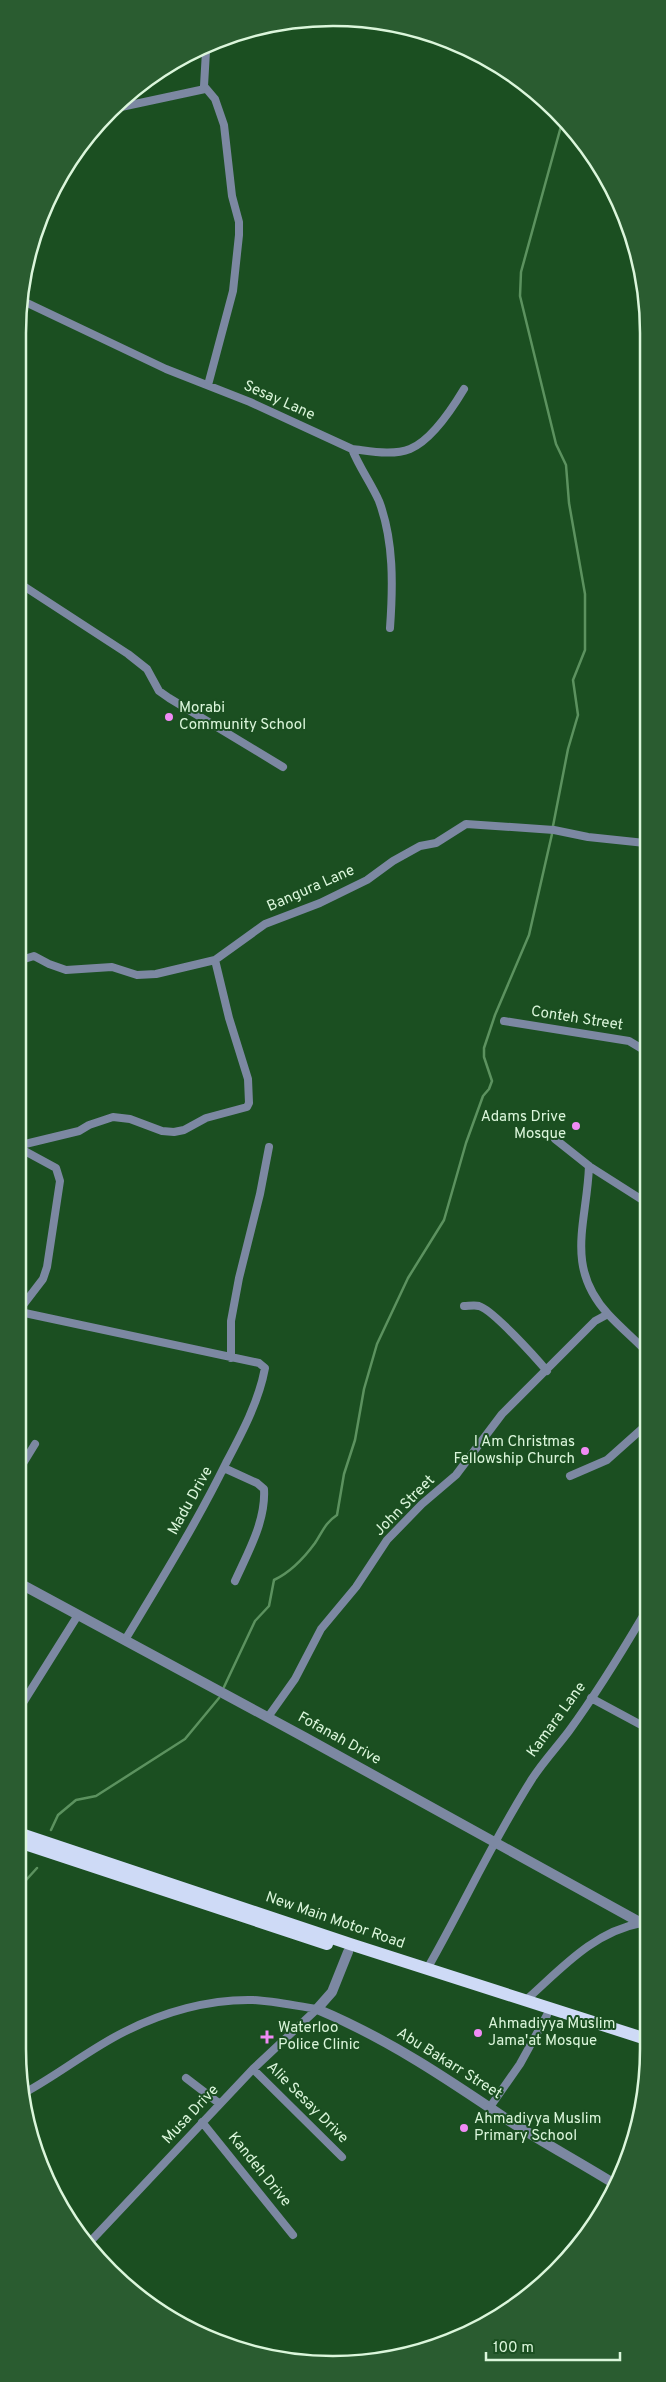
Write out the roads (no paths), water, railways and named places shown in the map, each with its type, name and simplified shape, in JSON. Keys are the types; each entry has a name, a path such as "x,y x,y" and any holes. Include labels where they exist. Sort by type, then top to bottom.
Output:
{"highway":[{"name":"New Main Motor Road","path":"26,1836 427,1969 640,2037"},
{"name":"New Main Motor Road","path":"26,1845 348,1952 640,2045"}],"street":[{"path":"206,54 205,89 215,99 224,125 231,190 239,222 233,291 208,384"},
{"path":"127,106 205,89"},
{"name":"Sesay Lane","path":"28,303 166,369 208,384 352,449 383,453 410,449 424,440 449,414 464,389"},
{"path":"352,449 360,470 379,501 388,533 392,574 390,628"},
{"path":"26,588 128,654 147,669 159,691 169,698 283,767"},
{"name":"Bangura Lane","path":"26,958 34,956 66,970 112,967 137,976 156,974 215,960 265,924 320,903 367,880 393,861 420,846 436,842 466,824 554,830 588,837 640,842"},
{"path":"26,1144 79,1131 89,1124 113,1117 130,1119 162,1131 174,1132 184,1130 206,1118 247,1108 249,1103 248,1079 229,1018 215,960"},
{"name":"Conteh Street","path":"504,1021 630,1041 640,1047"},
{"path":"554,1139 589,1166 640,1198"},
{"path":"26,1312 231,1358 231,1322 234,1304 269,1147"},
{"path":"26,1152 56,1168 60,1181 47,1267 43,1279 26,1303"},
{"path":"589,1166 580,1248 583,1274 608,1314 640,1345"},
{"path":"464,1306 480,1306 491,1314 525,1345 547,1371"},
{"name":"John Street","path":"268,1717 295,1679 320,1629 356,1588 387,1540 422,1504 456,1475 502,1414 595,1321 608,1314"},
{"name":"Madu Drive","path":"125,1640 199,1518 243,1430 263,1381 266,1368 259,1363 231,1358"},
{"path":"570,1476 607,1460 640,1431"},
{"path":"26,1460 35,1444"},
{"path":"224,1468 257,1483 264,1489 265,1502 255,1538 235,1581"},
{"name":"Fofanah Drive","path":"26,1587 268,1717 640,1922"},
{"path":"26,1698 78,1615"},
{"name":"Kamara Lane","path":"427,1969 462,1907 494,1842 540,1766 568,1732 640,1621"},
{"path":"591,1698 640,1724"},
{"path":"526,2000 596,1940 620,1927 640,1923"},
{"path":"29,2090 123,2032 156,2018 189,2008 222,2002 253,2000 317,2009 332,1992 348,1952"},
{"name":"Musa Drive","path":"93,2239 253,2069 317,2009"},
{"name":"Abu Bakarr Street","path":"317,2009 346,2021 382,2040 610,2180"},
{"path":"490,2107 520,2064 547,2015"},
{"name":"Alie Sesay Drive","path":"253,2069 342,2157"},
{"path":"186,2078 220,2104"},
{"name":"Kandeh Drive","path":"202,2122 294,2235"}],"waterway":[{"path":"553,826 568,749 578,715 573,680 585,650 585,594 569,503 566,465 556,444 520,296 521,272 561,127"},
{"path":"224,1687 255,1621 269,1606 274,1580 292,1569 302,1559 327,1524 337,1515 344,1474 355,1440 364,1389 377,1344 408,1278 444,1220 466,1143 483,1096 489,1089 492,1081 484,1057 484,1048 495,1015 529,935 552,834"},
{"path":"51,1830 58,1815 76,1800 96,1796 185,1739 219,1698"},
{"path":"26,1880 37,1868"}],"place":[{"name":"Morabi Community School","path":"169,717"},
{"name":"Adams Drive Mosque","path":"576,1126"},
{"name":"I Am Christmas Fellowship Church","path":"585,1451"},
{"name":"Ahmadiyya Muslim Jama'at Mosque","path":"478,2033"},
{"name":"Waterloo Police Clinic","path":"267,2037"},
{"name":"Ahmadiyya Muslim Primary School","path":"464,2128"}]}
